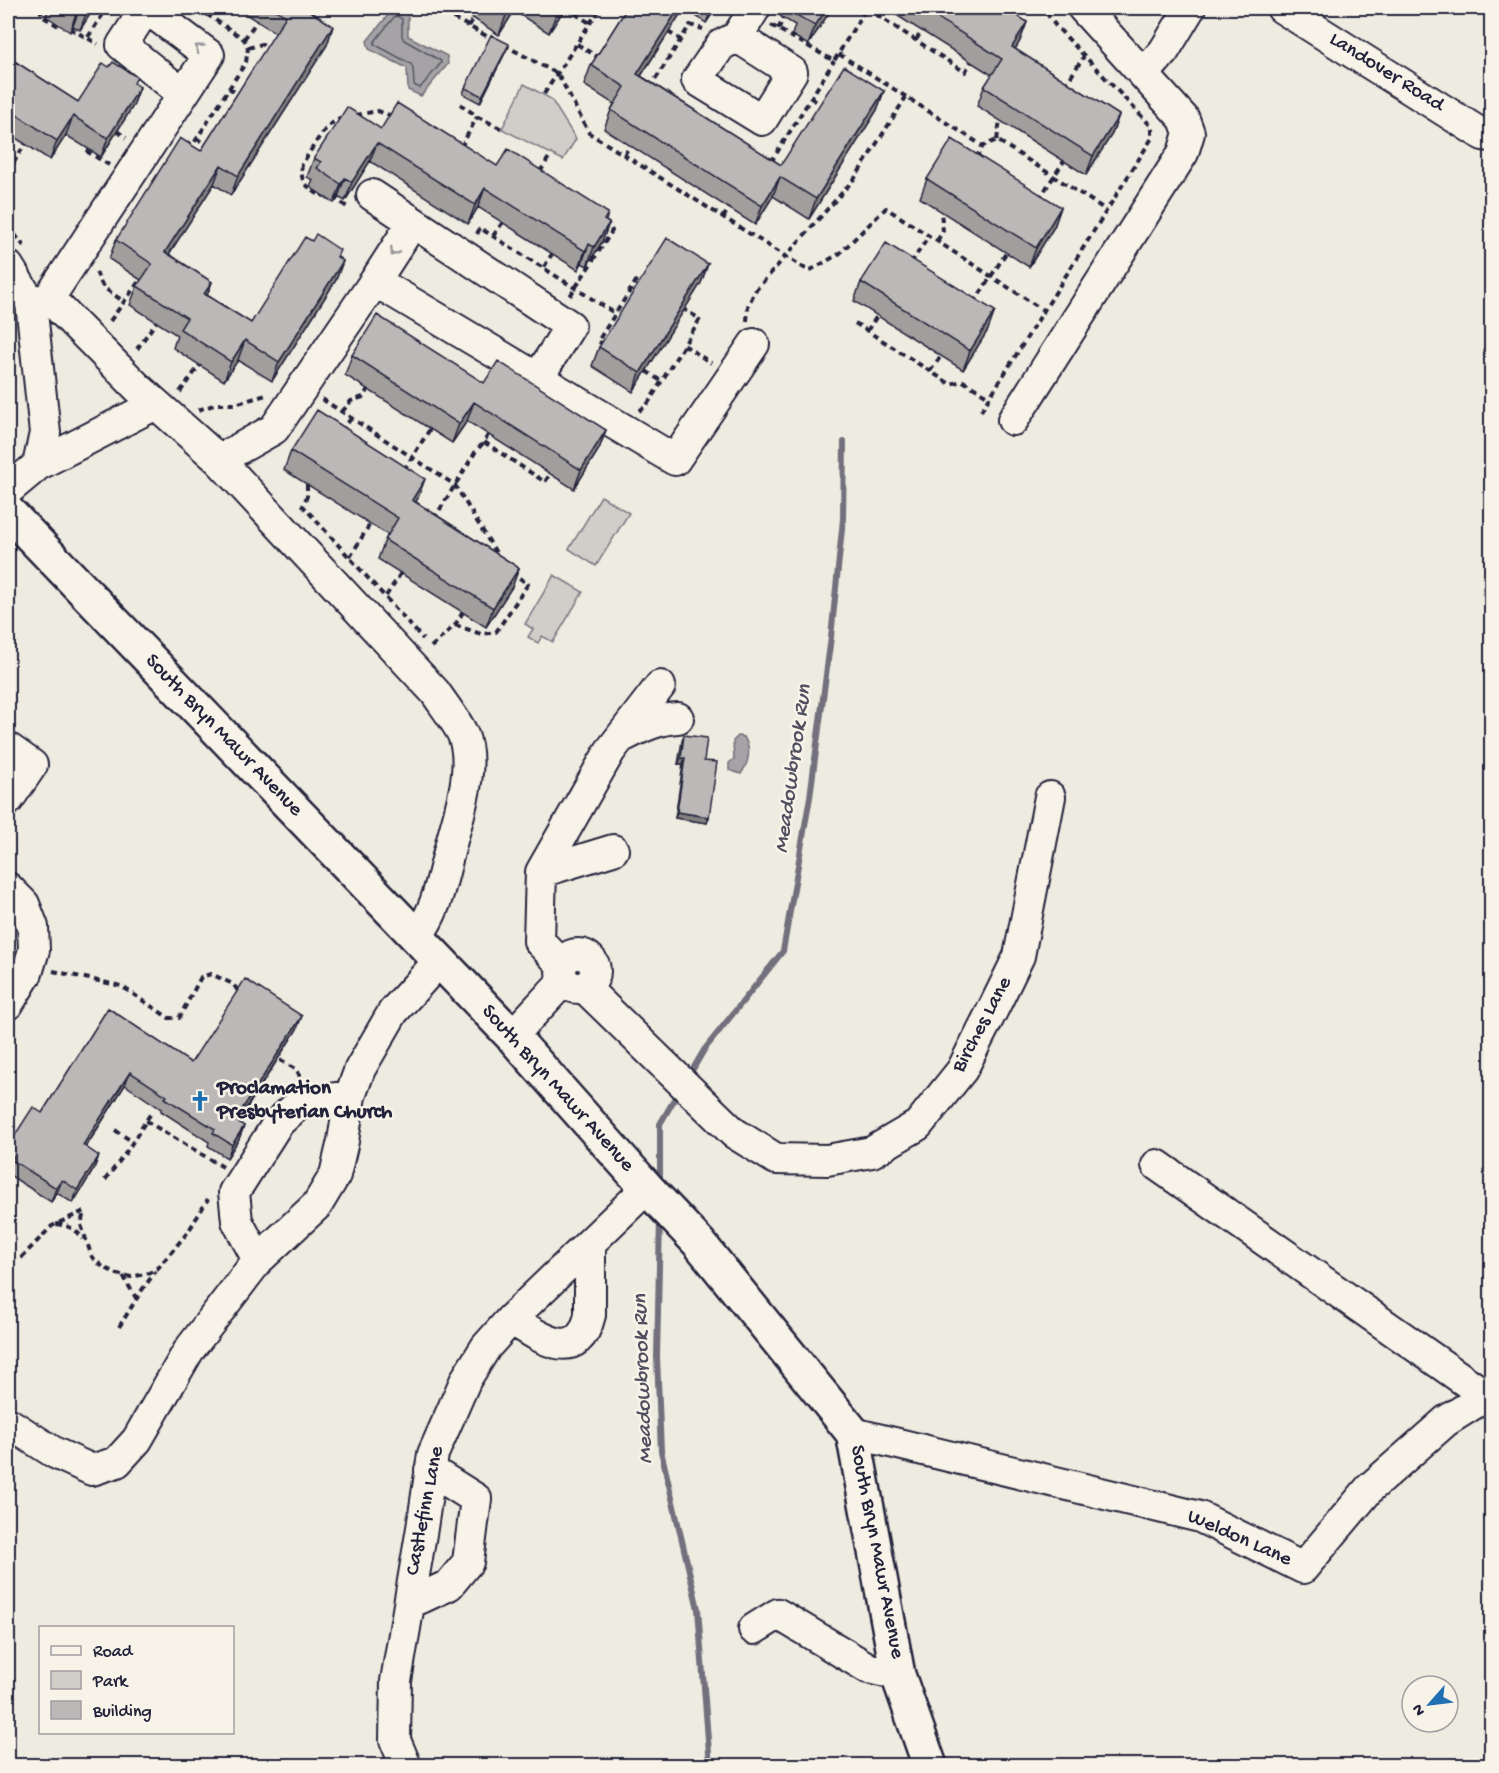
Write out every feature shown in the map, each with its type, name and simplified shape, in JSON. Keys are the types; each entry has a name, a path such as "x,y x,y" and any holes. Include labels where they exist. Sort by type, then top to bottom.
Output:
{"main road":[{"name":"South Bryn Mawr Avenue","path":"8,512 512,1036 650,1192 699,1243 854,1433 898,1675 930,1766"}],"street":[{"path":"1013,420 1183,153 1189,133 1184,119 1083,8"},
{"path":"1144,74 1164,51 1191,8"},
{"name":"Landover Road","path":"1282,8 1483,135 1491,136"},
{"path":"737,37 761,15"},
{"path":"40,301 183,94"},
{"path":"361,202 413,222 570,326 538,378"},
{"path":"219,460 274,429 413,222"},
{"path":"18,259 40,301 45,433 38,465"},
{"path":"375,281 675,460 754,344"},
{"path":"40,301 170,394 219,460 422,658 435,692 463,735 467,759 464,794 436,902 424,928 416,937"},
{"path":"8,490 38,465 170,394"},
{"name":"Birches Lane","path":"660,686 610,751 542,872 539,941 570,977 734,1134 776,1159 826,1160 872,1152 918,1125 962,1070 1019,956 1050,797"},
{"path":"619,739 650,723 678,718"},
{"path":"8,748 32,765 8,800"},
{"path":"542,872 613,850"},
{"path":"8,888 24,904 33,927 34,950 27,972 8,1004"},
{"path":"8,1423 55,1454 92,1470 117,1462 137,1440 189,1350 258,1260 317,1205 335,1175 344,1141 350,1096 360,1069 393,1012 439,961"},
{"path":"512,1036 570,977"},
{"path":"258,1260 237,1221 234,1192 278,1123 300,1103 350,1096"},
{"path":"1157,1165 1488,1394"},
{"name":"Castlefinn Lane","path":"406,1766 395,1740 396,1681 433,1454 466,1379 486,1347 511,1319 590,1243 650,1192"},
{"path":"511,1319 554,1344 564,1344 582,1334 590,1315 590,1243"},
{"name":"Weldon Lane","path":"854,1433 1200,1517 1303,1568 1370,1488 1446,1421 1488,1394"},
{"path":"410,1603 449,1585 468,1562 476,1499 430,1470"},
{"path":"754,1629 778,1614 868,1668 898,1675"}],"path":[{"path":"40,8 42,16 60,27 62,24 88,38 104,8"},
{"path":"435,8 558,74 589,134 809,271 839,254 886,208 1042,310"},
{"path":"566,8 590,23"},
{"path":"544,94 600,8"},
{"path":"856,8 865,9 965,72 971,62"},
{"path":"981,411 1042,310 1152,138 1152,128 1055,25 1043,8"},
{"path":"761,15 778,29 834,61 865,9"},
{"path":"469,26 474,18"},
{"path":"778,29 784,18"},
{"path":"244,39 256,21"},
{"path":"916,40 922,31"},
{"path":"668,32 681,40"},
{"path":"248,48 262,44 272,47"},
{"path":"577,44 600,59"},
{"path":"839,54 983,146"},
{"path":"1062,92 1084,56"},
{"path":"229,88 241,97"},
{"path":"754,344 746,329 748,306 755,291 855,178 906,96"},
{"path":"811,98 823,106"},
{"path":"460,104 478,117 502,129"},
{"path":"361,202 325,193 322,197 304,184 301,172 303,164 328,125 335,119 378,111 401,120"},
{"path":"458,153 478,117"},
{"path":"998,140 999,120"},
{"path":"117,131 127,139"},
{"path":"196,138 209,147"},
{"path":"998,140 1106,210"},
{"path":"973,164 983,146 998,140"},
{"path":"8,171 25,144"},
{"path":"624,156 630,146"},
{"path":"89,150 88,152 110,165"},
{"path":"536,178 550,154"},
{"path":"1037,203 1064,160"},
{"path":"771,162 777,166"},
{"path":"723,218 729,208"},
{"path":"937,241 943,231 941,212"},
{"path":"557,316 612,231 609,225 600,219"},
{"path":"493,236 503,222"},
{"path":"8,226 18,259"},
{"path":"908,268 929,236"},
{"path":"972,306 1006,253"},
{"path":"544,267 552,254"},
{"path":"605,346 598,341 638,278 644,283"},
{"path":"110,321 140,280"},
{"path":"627,433 700,319 685,310"},
{"path":"102,314 117,328"},
{"path":"867,331 877,316"},
{"path":"137,349 156,322"},
{"path":"855,323 950,384 963,381 989,397"},
{"path":"130,342 144,356"},
{"path":"684,345 732,377"},
{"path":"930,371 940,356"},
{"path":"170,394 200,365"},
{"path":"646,371 662,381"},
{"path":"192,404 197,410 217,404 235,404 263,397 288,380 303,387 455,485 499,557 495,562"},
{"path":"342,412 351,401 363,397 368,389"},
{"path":"170,394 186,398"},
{"path":"339,436 351,418"},
{"path":"401,475 430,429"},
{"path":"432,523 488,435"},
{"path":"484,442 545,482 550,474"},
{"path":"307,484 307,496 303,506 386,596 422,658 455,625 463,612"},
{"path":"350,557 370,524"},
{"path":"386,596 401,573"},
{"path":"455,625 481,634 496,632 528,584 512,573"},
{"path":"29,966 121,986 169,1018 179,1018 201,977 211,974 233,984 238,991 232,1000"},
{"path":"105,1180 151,1113"},
{"path":"146,1121 225,1168 220,1177"},
{"path":"115,1130 133,1142"},
{"path":"119,1328 136,1298 189,1232 211,1195"},
{"path":"21,1257 52,1226 84,1211 81,1225 87,1244 92,1257 103,1267 131,1277 158,1268"},
{"path":"56,1224 76,1230 87,1244"},
{"path":"123,1276 136,1298"}],"green space":[{"path":"524,84 551,99 576,139 563,160 502,129"},
{"path":"601,496 629,513 596,566 569,549"},
{"path":"554,575 583,592 553,642 542,636 538,643 528,637 533,629 525,624"}],"water":[{"path":"394,8 408,14 408,36 447,56 448,64 421,96 408,90 407,68 369,49 367,41"},
{"path":"738,736 744,737 749,751 748,760 741,774 729,770 729,763 734,759 733,741"}],"building":[{"path":"68,8 80,8 76,13"},
{"path":"272,8 305,8 333,26 238,176 221,165 165,252 212,282 204,294 251,323 305,237 312,241 316,234 340,250 337,257 343,261 279,362 245,340 231,362 180,329 187,318 137,286 152,264 116,240 180,138 201,151 286,16"},
{"path":"494,8 511,8 506,15"},
{"path":"546,8 560,8 556,14"},
{"path":"627,8 679,8 637,74 781,165 844,66 884,91 816,199 780,177 762,206 611,110 625,87 591,65"},
{"path":"803,8 827,8 815,26 798,16"},
{"path":"922,8 1005,8 1027,22 1012,47 1119,115 1093,156 984,87 1002,59"},
{"path":"491,35 509,44 482,96 465,88"},
{"path":"8,57 78,102 103,63 109,67 113,62 137,77 134,83 140,87 108,138 73,116 57,141 8,109"},
{"path":"397,103 497,166 508,149 608,213 604,220 609,223 594,247 589,244 585,251 485,188 475,205 377,143 352,182 345,178 341,184 317,168 321,162 314,158 347,107 381,129"},
{"path":"952,139 1061,207 1036,248 927,179"},
{"path":"667,238 708,264 640,373 599,347"},
{"path":"886,243 995,311 970,351 861,282"},
{"path":"377,315 484,383 498,361 606,430 581,470 474,402 459,424 352,355"},
{"path":"317,410 425,479 412,500 519,568 493,608 385,540 398,518 291,451"},
{"path":"684,735 707,738 704,761 717,762 709,817 677,812 685,758 681,758"},
{"name":"Proclamation Presbyterian Church","path":"245,979 302,1016 235,1120 244,1126 232,1145 213,1133 215,1129 165,1098 167,1096 130,1072 83,1145 99,1156 77,1190 62,1180 56,1188 12,1160 14,1157 8,1153 8,1146 33,1107 42,1113 108,1008 191,1063"}],"waterway":[{"name":"Meadowbrook Run","path":"693,1069 704,1050 783,951 810,797 831,637 843,519 844,442"},
{"name":"Meadowbrook Run","path":"660,1185 660,1124 674,1100"},
{"name":"Meadowbrook Run","path":"660,1219 657,1357 661,1451 698,1609 710,1766"}],"place":[{"name":"Proclamation Presbyterian Church","path":"200,1101"}]}
